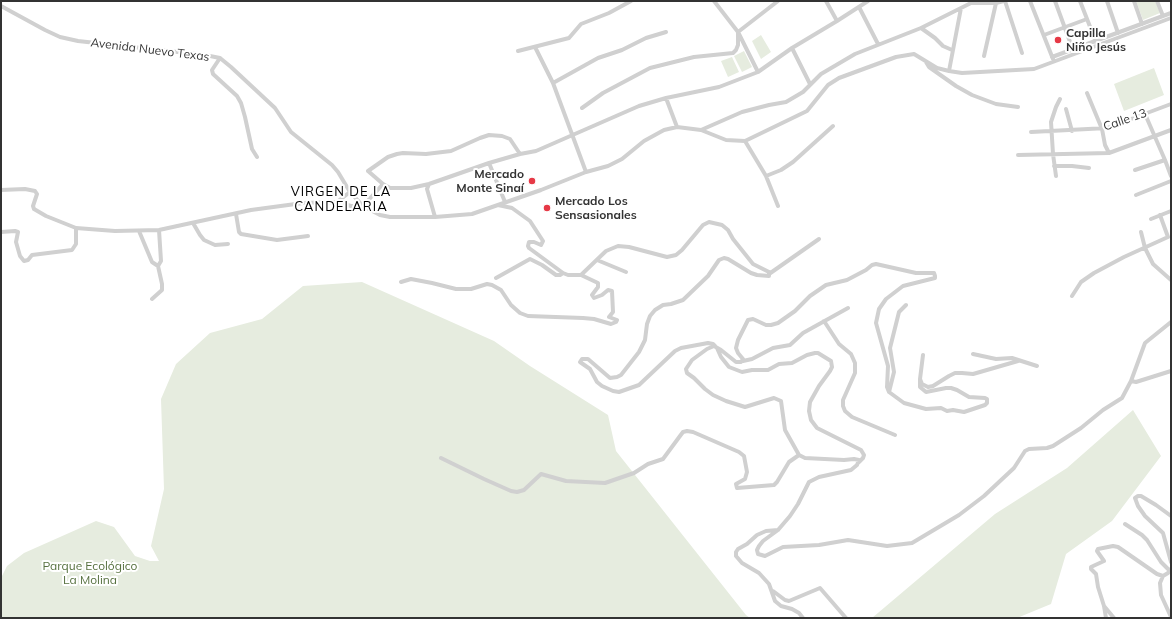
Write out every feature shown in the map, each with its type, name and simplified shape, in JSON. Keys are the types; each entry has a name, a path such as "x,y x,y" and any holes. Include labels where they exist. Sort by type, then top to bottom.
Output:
{"street":[{"path":"518,51 569,38 581,24 609,13 631,1"},
{"path":"714,1 738,32 758,72"},
{"path":"738,32 778,1"},
{"path":"826,1 837,21"},
{"path":"520,154 510,139 502,136 489,135 451,151 426,154 402,153 388,157 368,171 390,188 411,188 429,184 489,163 536,151 638,106 666,98 719,87 758,72 792,48 868,1"},
{"path":"962,1 965,6"},
{"path":"701,130 742,112 786,102 802,92 821,74 855,54 920,28 971,3 996,3 1004,1 1022,53"},
{"path":"1030,1 1053,59"},
{"path":"1055,1 1074,50"},
{"path":"1080,1 1096,42"},
{"path":"1107,1 1118,33"},
{"path":"1134,1 1142,24"},
{"path":"1157,1 1163,16"},
{"path":"984,56 996,3"},
{"name":"Avenida Nuevo Texas","path":"1,6 60,37 97,44 205,55 220,58 275,108 290,132 332,165 350,192 364,206"},
{"path":"859,7 878,44"},
{"path":"949,71 960,8"},
{"path":"1,190 25,189 35,191 37,194 33,206 34,209 46,216 76,228 115,231 159,230 251,210 303,203 337,202 351,206 364,206 380,215 390,217 435,217 472,214 542,190 586,172 608,166 622,159 653,135 664,130 677,127 701,130 726,140 745,141 807,111 828,85 839,78 896,57 914,54 937,68 949,71 973,73 1034,69 1074,50 1171,13"},
{"path":"1053,59 1171,18"},
{"path":"1044,35 1087,19"},
{"path":"920,28 935,38 943,46 952,50"},
{"path":"553,84 598,58 622,50 646,38 666,32"},
{"path":"582,108 602,93 650,68 694,57 733,53 738,45 738,32"},
{"path":"534,47 553,84 586,172"},
{"path":"792,48 810,84"},
{"path":"220,58 212,70 213,74 237,96 245,117 252,148 257,157"},
{"path":"926,62 929,67 972,95 996,104 1018,107"},
{"path":"1087,93 1102,129 1105,145 1109,153"},
{"path":"666,98 677,127"},
{"path":"1056,176 1051,131 1052,115 1060,99"},
{"name":"Calle 13","path":"1031,132 1102,129 1170,105"},
{"path":"1066,110 1072,131"},
{"path":"1145,114 1171,176"},
{"path":"766,176 781,170 793,162 833,126"},
{"path":"1018,156 1109,153 1171,130"},
{"path":"745,141 766,176 778,206"},
{"path":"1135,170 1165,160"},
{"path":"489,163 505,202"},
{"path":"1054,166 1089,168"},
{"path":"1136,195 1171,181"},
{"path":"364,206 383,184"},
{"path":"429,184 427,189 435,217"},
{"path":"337,202 350,192"},
{"path":"402,282 411,279 456,289 471,289 487,284 500,290 511,305 520,313 528,316 594,319 611,324 616,322 617,320 609,317 613,312 612,291 608,290 602,295 594,298 592,296 598,287 598,283 581,274 568,275 563,273 528,248 529,242 534,242 541,245 543,241 530,221 512,208 497,205"},
{"path":"1151,219 1171,211"},
{"path":"236,214 239,232 241,234 277,240 308,236"},
{"path":"1072,296 1081,282 1118,260 1168,237 1160,215"},
{"path":"581,274 606,251 613,248 624,246 662,256 676,255 682,250 702,225 709,222 725,227 753,264 769,272 769,274"},
{"path":"193,223 204,240 215,245 228,244"},
{"path":"1,232 18,232 16,242 20,256 24,261 28,260 32,255 72,250 76,244 76,228"},
{"path":"152,299 162,287 158,266 161,261 159,230"},
{"path":"139,231 152,262 158,266"},
{"path":"1141,232 1145,248 1154,264 1171,280"},
{"path":"819,240 767,276 758,275 745,270 728,259 724,258 719,260 708,276 683,300 663,305 655,310 650,316 647,324 645,340 639,352 619,376 612,378 608,377 588,359 582,359 580,362 590,369 597,382 602,386 619,392 639,385 681,348 711,343 736,362 740,362 752,359 773,348 790,345 803,333 848,308"},
{"path":"496,278 530,259 556,275 560,276 563,273"},
{"path":"597,260 626,272"},
{"path":"743,361 736,348 738,340 749,319 753,319 766,325 771,325 778,322 799,308 810,296 826,285 847,280 866,270 872,265 884,265 916,273 934,273 936,276 935,278 902,286 893,292 879,309 876,323 888,366 888,392 904,403 926,409 941,408 947,411 953,410 964,412 986,405 987,399 985,398 969,397 958,390 951,388 926,392 920,387 923,355"},
{"path":"888,392 894,372 890,348 899,312 906,305"},
{"path":"824,321 839,344 851,354 855,363 855,373 843,400 845,411 852,417 895,435"},
{"path":"716,347 721,357 730,367 742,372 752,370 768,370 779,364 792,363 808,354 815,353 818,353 831,361 832,367 830,371 810,402 810,420 817,428 861,450 864,455 864,458 851,470 819,476 810,482 798,504 778,530 763,541 757,548 758,554 766,556 783,547 819,545 848,540 887,546 912,542 959,515 984,496 1014,468 1025,451 1029,449 1047,448 1053,446 1081,428 1103,410 1122,398 1131,381 1145,343 1171,322"},
{"path":"716,347 709,347 698,354 686,369 687,373 713,395 740,406 754,405 774,398 778,399 782,404 785,430 799,455 805,458 844,460 857,459 859,462"},
{"path":"973,354 996,360 1012,358 1037,366"},
{"path":"920,380 924,385 931,387 955,373 962,372 973,374 1018,361"},
{"path":"1131,381 1136,382 1171,371"},
{"path":"441,458 484,479 517,492 524,490 541,474 566,481 606,483 634,473 648,464 663,459 683,432 687,431 693,432 740,452 744,456 747,472 745,479 736,484 737,488 774,485 789,462 799,455"},
{"path":"1171,516 1141,496 1135,498 1138,506 1145,516 1163,533 1171,562"},
{"path":"1125,524 1142,535 1147,540 1161,562 1171,570 1163,576 1160,583 1161,595 1171,617"},
{"path":"778,530 766,531 757,535 747,544 738,549 736,556 738,560 759,573 770,584 775,600 781,606 792,609 799,613 803,618"},
{"path":"1106,618 1096,574 1091,569 1091,567 1104,561 1097,551 1098,549 1113,546 1118,548 1157,574 1163,576"},
{"path":"772,589 782,598 790,602 820,588 846,618"},
{"path":"1104,606 1114,618"}],"green space":[{"path":"1136,1 1155,1 1160,13 1143,20"},
{"path":"761,35 771,52 761,59 752,41"},
{"path":"744,51 752,67 742,72 734,56"},
{"path":"732,57 739,72 728,77 721,61"},
{"path":"1154,68 1164,95 1124,111 1114,84"},
{"name":"Parque Ecológico La Molina","path":"362,282 494,341 530,366 608,415 616,451 746,615 750,618 1,618 1,578 7,566 24,553 96,521 114,527 135,556 150,561 159,561 151,546 164,489 161,399 176,364 210,333 262,319 303,286"},
{"path":"1133,410 1161,456 1112,521 1066,554 1051,604 1017,618 872,618 995,514 1067,468"}],"place":[{"name":"Capilla Niño Jesús","path":"1058,40"},
{"name":"Mercado Monte Sinaí","path":"532,181"},
{"name":"Mercado Los Sensasionales","path":"547,208"}],"district":[{"name":"VIRGEN DE LA CANDELARIA","path":"341,200"}]}
